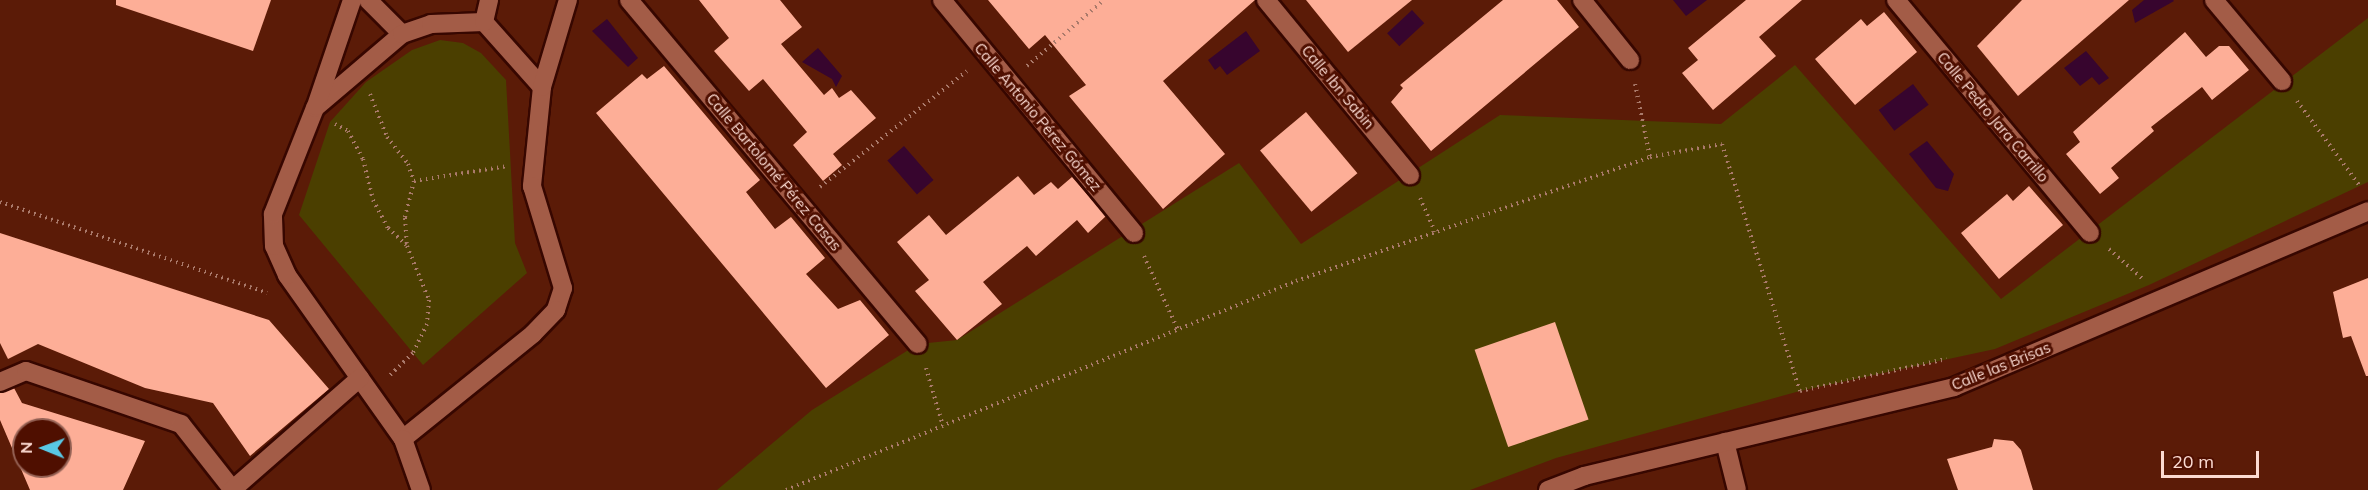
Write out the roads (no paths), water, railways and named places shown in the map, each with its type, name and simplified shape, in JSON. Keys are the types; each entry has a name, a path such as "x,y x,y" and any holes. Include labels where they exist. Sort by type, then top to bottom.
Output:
{"street":[{"path":"352,0 313,116 273,214 274,246 287,275 403,439 421,490"},
{"path":"368,0 402,34"},
{"path":"484,22 489,0"},
{"path":"403,439 556,310 564,288 560,263 539,221 532,165 542,87 568,0"},
{"name":"Calle Bartolomé Pérez Casas","path":"629,0 918,344"},
{"name":"Calle Antonio Pérez Gómez","path":"942,0 1134,233"},
{"name":"Calle Ibn Sabin","path":"1266,0 1410,175"},
{"path":"1582,0 1630,60"},
{"name":"Calle Pedro Jara Carrillo","path":"1896,0 2090,233"},
{"path":"2214,0 2282,81"},
{"path":"313,116 402,34 431,24 484,22"},
{"path":"484,22 542,87"},
{"name":"Calle las Brisas","path":"1548,490 1725,442 1954,387 2368,211"},
{"path":"0,382 26,371 182,424 232,490 360,378"},
{"path":"1725,442 1737,490"}]}
